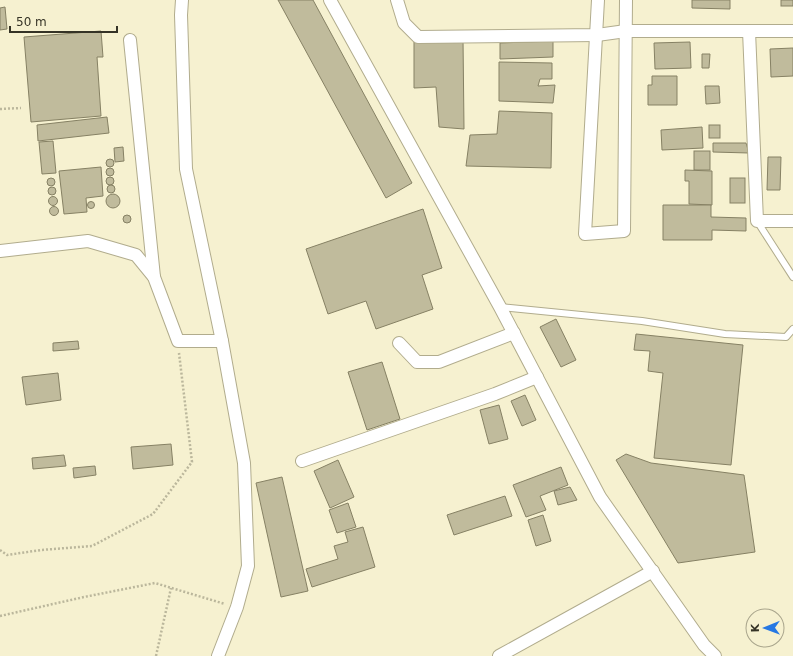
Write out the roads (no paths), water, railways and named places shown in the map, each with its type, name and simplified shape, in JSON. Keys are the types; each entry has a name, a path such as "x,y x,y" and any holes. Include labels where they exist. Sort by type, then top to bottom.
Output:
{"street":[{"path":"182,0 181,15 186,169 222,342 244,464 248,566 237,607 218,656"},
{"path":"330,0 500,307 600,497 704,645 715,656"},
{"path":"397,0 404,23 418,37 597,35 626,31 793,32"},
{"path":"598,0 585,234 624,231 626,0"},
{"path":"749,31 758,221 793,221"},
{"path":"130,40 154,277 178,341 222,342"},
{"path":"0,251 88,241 136,255 154,277"},
{"path":"399,343 417,362 439,362 514,333"},
{"path":"302,461 494,394 537,377"},
{"path":"500,656 653,571"}],"lane":[{"path":"758,221 793,277"},
{"path":"500,307 642,321 725,334 786,337 793,329"}]}
